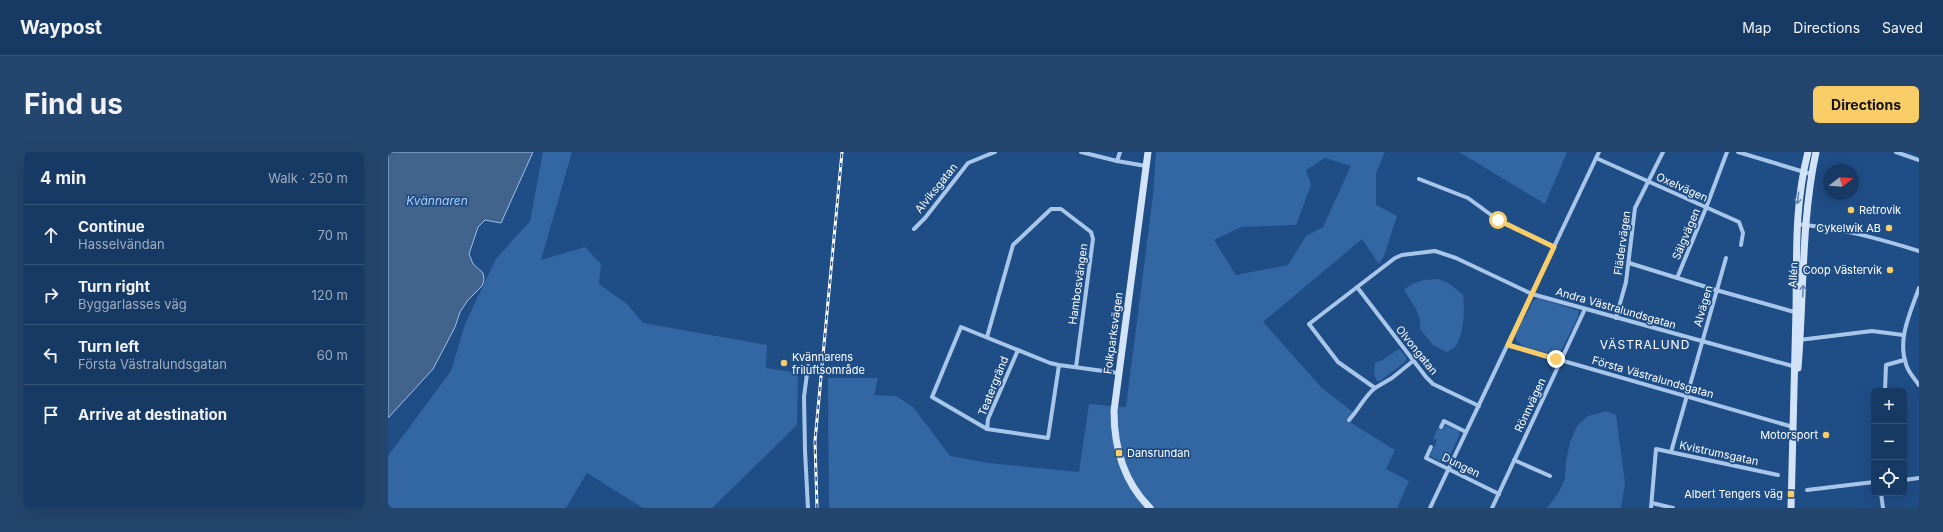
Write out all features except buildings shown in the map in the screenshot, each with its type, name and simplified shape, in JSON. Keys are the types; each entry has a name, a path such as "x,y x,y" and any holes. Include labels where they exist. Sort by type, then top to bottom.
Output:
{"main road":[{"name":"Folkparksvägen","path":"1148,152 1118,373 1114,411 1114,429 1117,447 1127,476 1135,490 1150,508"},
{"name":"Allén","path":"1799,313 1796,224 1803,172 1808,152"},
{"name":"Allén","path":"1791,508 1797,340 1811,174 1816,152"}],"street":[{"name":"Alviksgatan","path":"914,229 925,218 968,163 995,152"},
{"path":"1081,152 1117,161 1146,166"},
{"path":"1117,161 1120,152"},
{"path":"1430,508 1599,152"},
{"name":"Flädervägen","path":"1616,318 1626,282 1635,208 1663,152"},
{"name":"Sälgvägen","path":"1677,278 1727,152"},
{"path":"1738,152 1811,174"},
{"path":"1896,152 1919,160"},
{"name":"Oxelvägen","path":"1596,158 1739,222 1743,232 1741,245"},
{"path":"1419,179 1468,198 1498,220 1554,247"},
{"name":"Hambosvängen","path":"988,337 1013,246 1051,209 1061,209 1091,232 1093,239 1076,367"},
{"path":"1796,224 1836,228 1871,236 1919,251"},
{"name":"Andra Västralundsgatan","path":"1375,388 1338,362 1309,324 1395,258 1402,255 1435,251 1476,267 1532,294 1796,367"},
{"name":"Alvägen","path":"1671,452 1726,258"},
{"path":"1629,263 1716,290 1799,313"},
{"name":"Olvongatan","path":"1357,287 1413,361 1434,384 1478,406"},
{"path":"1919,288 1903,335 1904,360 1909,371 1919,385"},
{"name":"Rönnvägen","path":"1492,508 1585,309"},
{"path":"1059,365 1048,438 987,429 932,396 961,327 1050,363 1118,373"},
{"path":"1797,340 1872,331 1903,335"},
{"name":"Första Västralundsgatan","path":"1508,345 1793,426"},
{"name":"Teatergränd","path":"987,429 988,419 1018,350"},
{"path":"1885,388 1886,365 1904,360"},
{"path":"1350,420 1358,410 1360,402 1375,388 1392,378 1413,361"},
{"path":"808,366 804,405 808,508"},
{"path":"1441,427 1444,421 1466,432"},
{"name":"Dungen","path":"1431,447 1426,458 1499,494"},
{"name":"Kvistrumsgatan","path":"1652,503 1656,449 1778,475"},
{"path":"1514,460 1550,476"},
{"path":"1907,480 1919,478"},
{"path":"1807,490 1871,482"},
{"path":"1881,496 1883,508"},
{"path":"1651,508 1652,503 1673,508"}],"shaded area":[{"path":"543,152 572,152 541,260 585,247 601,264 599,284 627,304 643,323 767,345 766,368 798,373 797,425 712,508 643,508 587,473 566,508 388,508 388,456 451,371 465,324 496,259 530,221"},
{"path":"1156,152 1385,152 1376,173 1376,205 1397,216 1384,256 1379,264 1362,239 1263,322 1322,388 1353,412 1351,423 1395,450 1386,469 1409,481 1397,508 829,508 828,378 878,378 874,395 896,396 913,407 950,456 989,463 1079,472 1089,404 1126,407 1153,195","holes":["1325,158 1351,166 1323,227 1306,236 1288,265 1236,275 1214,240 1241,227 1296,225 1311,185 1306,170"]},
{"path":"1459,152 1567,152 1545,204"},
{"path":"1438,279 1450,284 1463,295 1463,327 1456,345 1447,352 1433,345 1420,329 1420,320 1416,309 1404,290 1416,282"},
{"path":"1538,298 1579,311 1578,317 1559,355 1522,346 1516,340 1516,334 1533,301"},
{"path":"1399,349 1407,358 1405,362 1380,381 1377,381 1374,375 1375,363"},
{"path":"1606,411 1616,415 1625,483 1621,508 1547,508 1559,492 1565,478 1566,462 1570,442 1577,426 1588,416"},
{"path":"1445,425 1459,431 1459,436 1447,462 1444,463 1430,456 1437,440 1433,439 1438,428 1443,430"}],"water":[{"name":"Kvännaren","path":"388,152 533,152 501,223 485,220 478,227 469,254 473,264 483,273 484,280 482,286 468,300 460,312 455,327 433,369 388,418"}],"railway":[{"path":"817,508 815,441 842,152"}],"place":[{"name":"Retrovik","path":"1851,210"},
{"name":"Cykelwik AB","path":"1889,228"},
{"name":"Coop Västervik","path":"1890,270"},
{"name":"Kvännarens friluftsområde","path":"784,363"},
{"name":"Motorsport","path":"1826,435"},
{"name":"Dansrundan","path":"1119,453"},
{"name":"Albert Tengers väg","path":"1791,494"}],"district":[{"name":"VÄSTRALUND","path":"1645,345"}],"route":[{"path":"1498,220 1554,247 1508,345 1556,359"}]}
